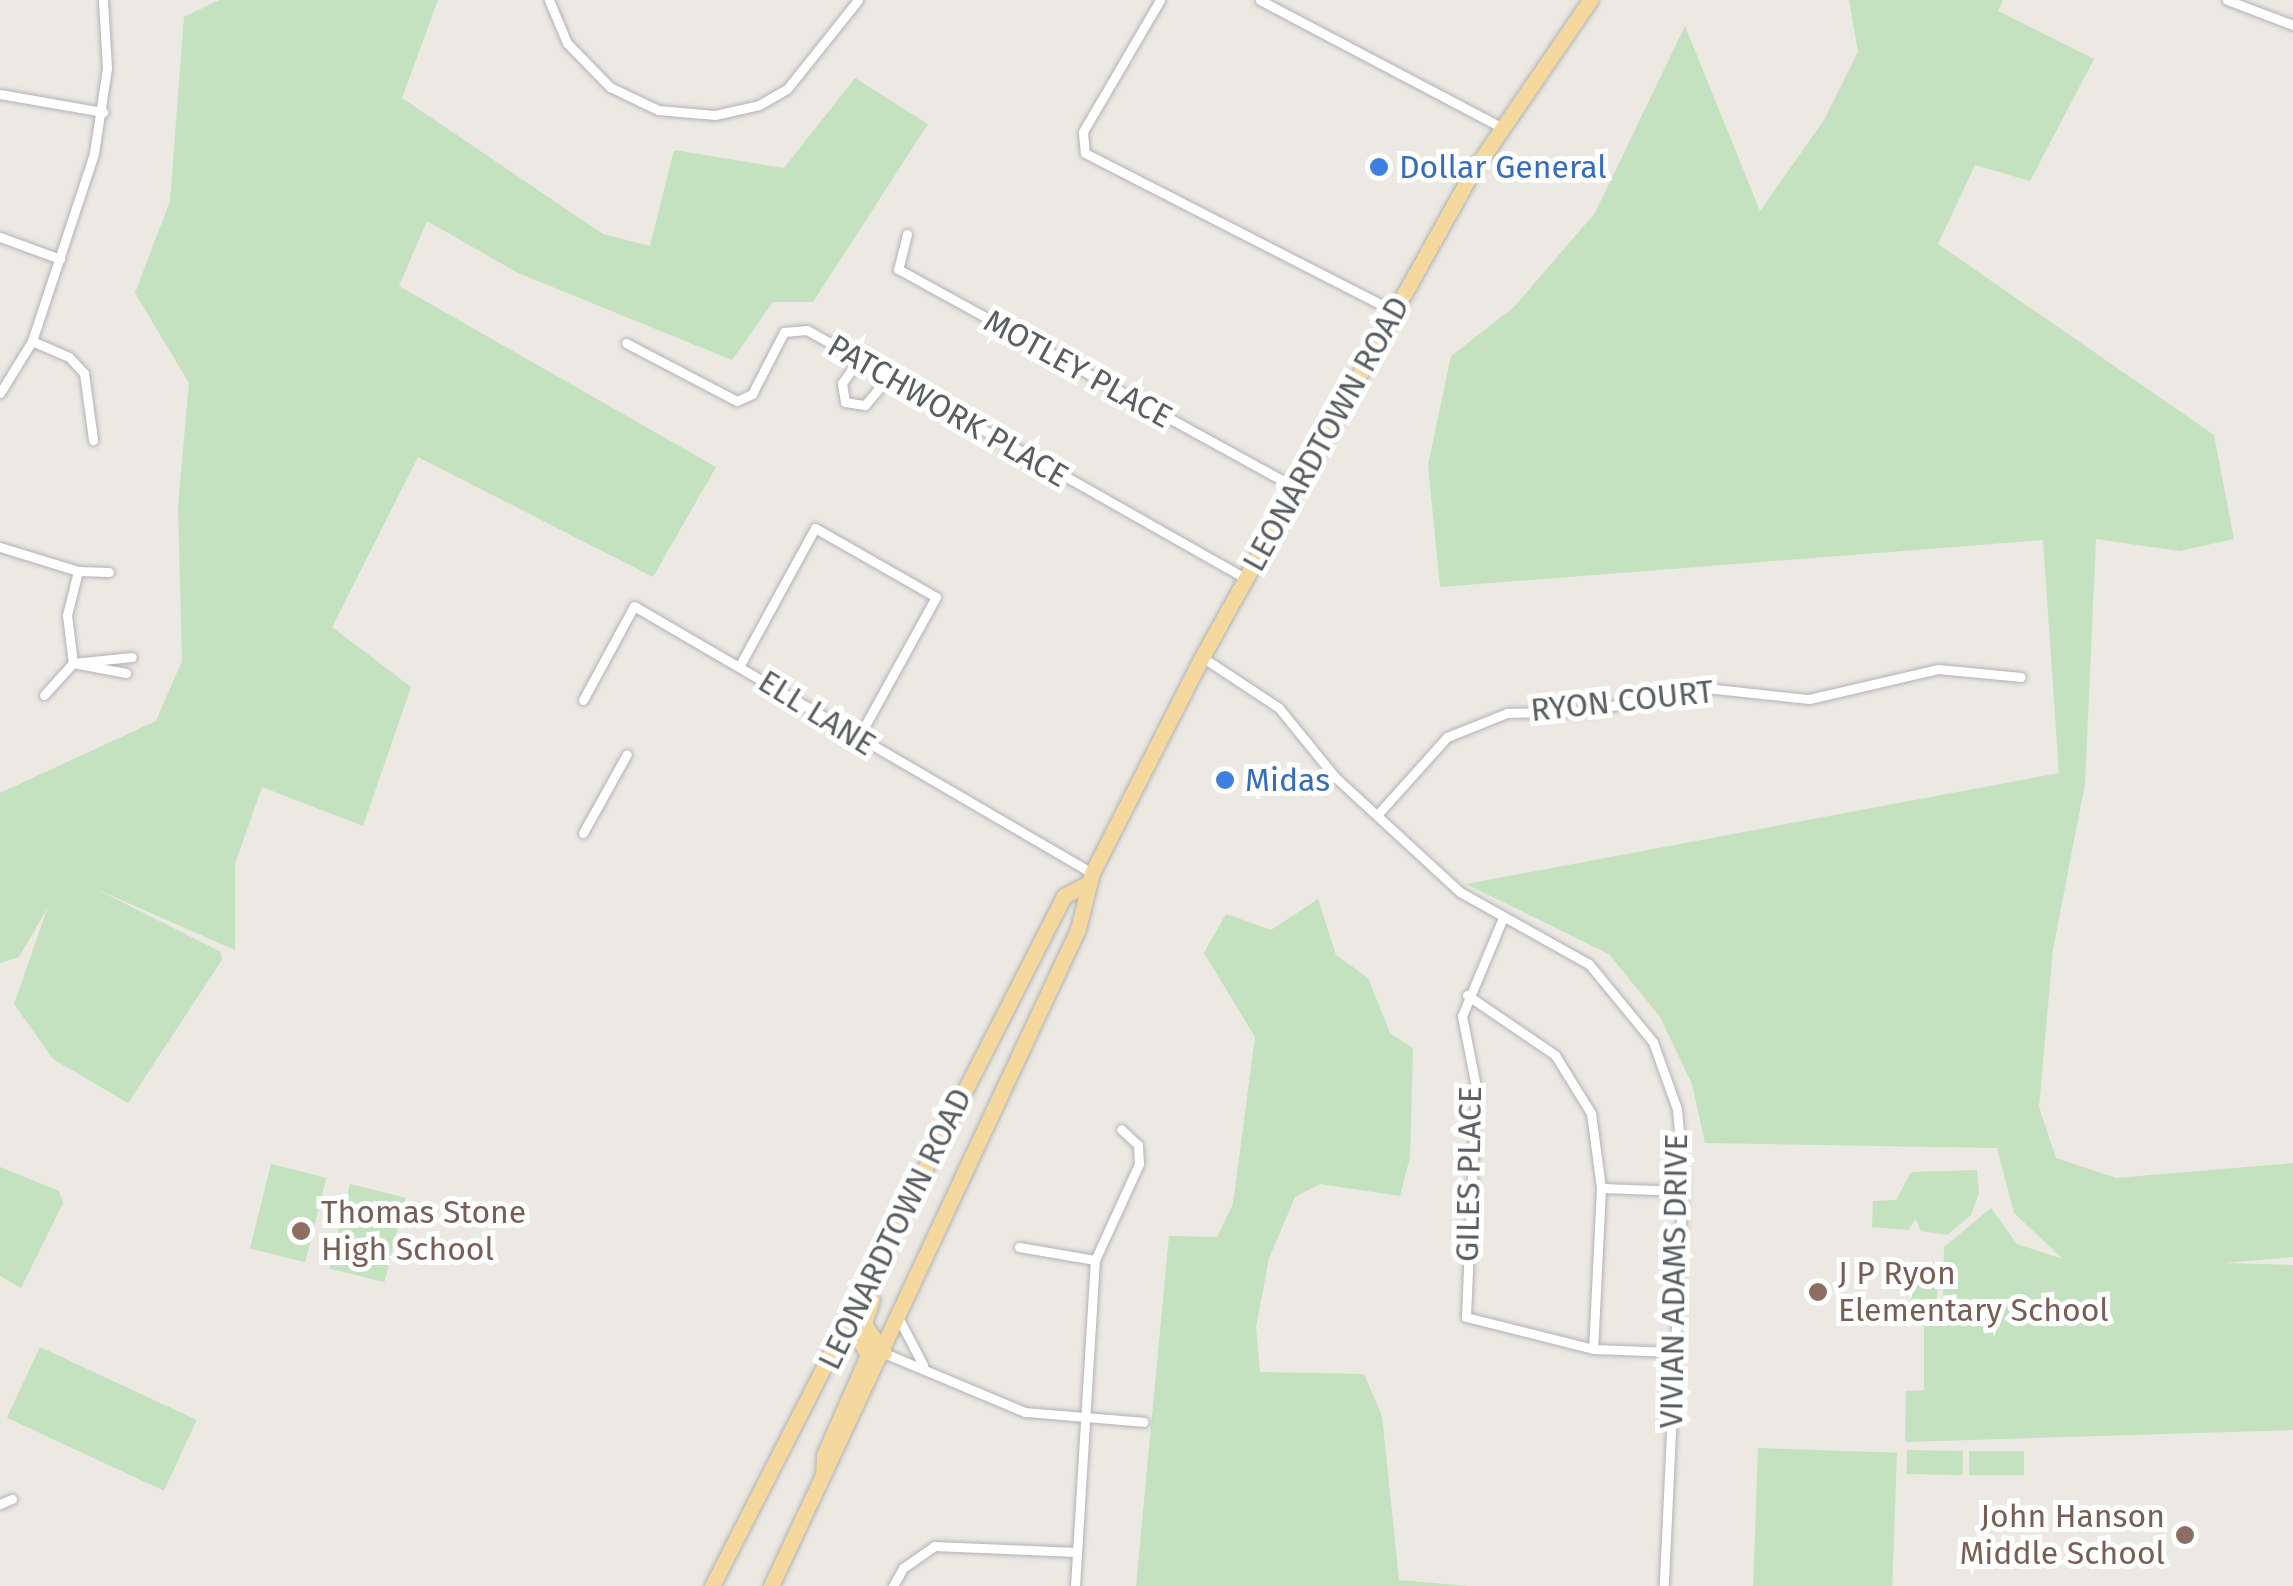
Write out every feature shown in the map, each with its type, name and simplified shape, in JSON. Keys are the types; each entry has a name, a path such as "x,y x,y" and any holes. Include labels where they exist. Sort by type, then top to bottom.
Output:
{"highway":[{"name":"LEONARDTOWN ROAD","path":"772,1586 900,1321 1078,929 1090,878 1202,657 1293,486 1501,127 1590,0"},
{"name":"LEONARDTOWN ROAD","path":"712,1586 850,1324 1064,896 1090,878"},
{"path":"884,1353 864,1324 888,1244"},
{"path":"823,1481 824,1455 868,1355 850,1324"}],"street":[{"path":"0,393 32,341 103,112 102,0"},
{"path":"549,0 568,43 610,87 658,110 715,115 759,105 787,89 858,0"},
{"path":"1160,0 1082,132 1085,153 1394,311"},
{"path":"1260,0 1501,127"},
{"path":"2227,0 2293,25"},
{"path":"0,94 103,112"},
{"name":"MOTLEY PLACE","path":"907,234 898,269 1293,486"},
{"path":"0,237 60,259"},
{"name":"PATCHWORK PLACE","path":"626,343 736,401 752,394 790,329 806,330 1246,578"},
{"path":"32,341 69,357 84,372 93,440"},
{"path":"858,361 842,383 845,402 865,406 888,378"},
{"path":"740,664 815,528 936,597 857,740"},
{"path":"0,548 78,571 109,572"},
{"path":"73,663 67,615 78,571"},
{"name":"ELL LANE","path":"582,700 634,606 740,664 857,740 1090,878"},
{"path":"44,696 73,663 132,657"},
{"name":"VIVIAN ADAMS DRIVE","path":"1202,657 1279,708 1336,778 1460,892 1502,920 1578,954 1645,1028 1676,1109 1682,1191 1664,1586"},
{"path":"73,663 126,673"},
{"name":"RYON COURT","path":"1378,814 1447,737 1507,713 1590,712 1696,687 1809,699 1927,670 2020,677"},
{"path":"583,833 627,754"},
{"name":"GILES PLACE","path":"1502,920 1467,995 1462,1016 1476,1086 1466,1317 1594,1350"},
{"path":"1467,995 1555,1055 1591,1113 1601,1188 1594,1350 1674,1352"},
{"path":"1075,1586 1096,1260 1139,1164 1138,1145 1121,1129"},
{"path":"1601,1188 1682,1191"},
{"path":"1019,1248 1096,1260"},
{"path":"900,1321 923,1365"},
{"path":"884,1353 923,1365 1025,1412 1144,1422"},
{"path":"0,1504 12,1499"},
{"path":"894,1586 903,1568 934,1546 1077,1552"}],"green space":[{"path":"219,0 438,0 402,98 603,234 650,246 674,150 784,168 855,78 928,124 813,302 773,302 732,360 518,273 427,221 399,286 716,467 653,577 418,457 332,627 411,687 363,826 262,787 235,864 235,950 94,888 221,952 222,960 128,1103 53,1059 14,1004 48,907 19,957 0,963 0,793 156,721 182,661 178,506 189,383 135,293 170,201 184,17"},
{"path":"1849,0 2003,0 1998,11 2094,59 2030,181 1975,165 1938,244 2214,435 2234,539 2180,551 2096,539 2085,784 2053,949 2039,1107 2056,1158 2116,1178 2293,1163 2293,1257 2224,1263 2293,1265 2293,1430 1905,1442 1906,1391 1924,1390 1924,1308 1943,1307 1944,1247 1991,1208 2017,1244 2063,1259 2014,1213 1997,1148 1705,1143 1692,1084 1660,1017 1609,954 1466,884 2059,773 2043,540 1440,587 1428,465 1451,356 1514,307 1595,213 1685,26 1760,211 1824,120 1858,52"},
{"path":"1318,899 1336,955 1368,978 1390,1033 1413,1048 1410,1157 1400,1196 1320,1184 1295,1197 1269,1258 1256,1327 1260,1372 1364,1374 1382,1416 1399,1580 1468,1586 1136,1586 1169,1236 1217,1237 1233,1204 1255,1037 1204,953 1226,914 1271,930"},
{"path":"271,1164 326,1178 305,1262 250,1248"},
{"path":"0,1167 59,1191 63,1203 21,1288 0,1276"},
{"path":"1977,1170 1979,1193 1971,1215 1947,1235 1921,1231 1916,1219 1908,1230 1872,1227 1873,1201 1896,1200 1911,1172"},
{"path":"350,1184 405,1198 384,1282 329,1268"},
{"path":"1911,1262 1938,1263 1937,1300 1910,1299"},
{"path":"40,1347 197,1420 164,1491 7,1418"},
{"path":"1758,1448 1897,1453 1892,1586 1753,1586"},
{"path":"1907,1450 1963,1451 1963,1475 1907,1474"},
{"path":"1969,1451 2024,1451 2024,1475 1969,1475"}],"place":[{"name":"Dollar General","path":"1379,167"},
{"name":"Midas","path":"1225,780"},
{"name":"Thomas Stone High School","path":"301,1231"},
{"name":"J P Ryon Elementary School","path":"1818,1292"},
{"name":"John Hanson Middle School","path":"2185,1535"}]}
